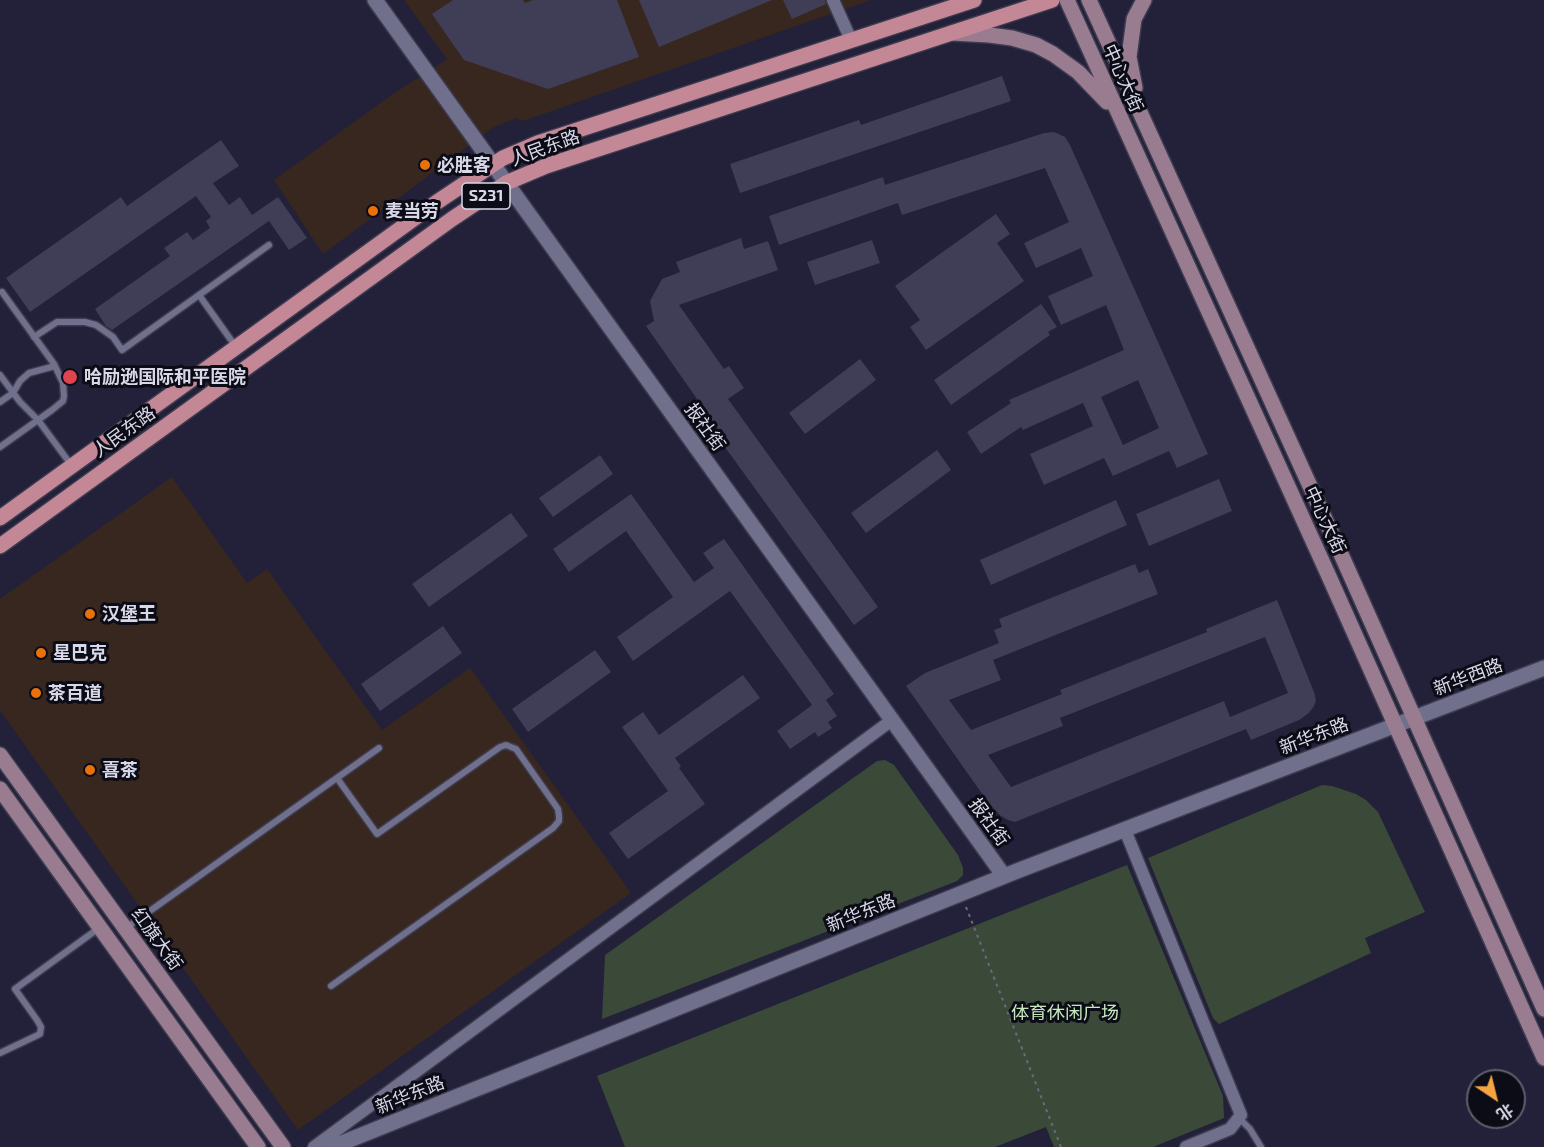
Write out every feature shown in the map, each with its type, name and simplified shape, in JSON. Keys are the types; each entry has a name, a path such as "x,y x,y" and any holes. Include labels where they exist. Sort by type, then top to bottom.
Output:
{"main road":[{"name":"人民东路","path":"0,518 503,158 538,144 952,4 974,0"},
{"name":"人民东路","path":"0,546 452,219 506,183 546,166 1052,0"},
{"name":"中心大街","path":"1067,0 1128,134 1544,1009"},
{"name":"中心大街","path":"1089,0 1406,722 1544,1058"},
{"path":"1144,0 1134,19 1129,57 1135,87 1150,137"},
{"path":"952,33 989,34 1012,38 1036,45 1053,54 1099,92 1113,109 1128,134"},
{"name":"红旗大街","path":"0,754 283,1147"},
{"path":"0,789 258,1147"}],"street":[{"name":"报社街","path":"375,0 1004,876"},
{"path":"833,0 851,40"},
{"name":"新华西路","path":"1406,722 1544,668"},
{"path":"314,1147 892,720"},
{"name":"新华东路","path":"332,1147 1004,876 1406,722"},
{"path":"1125,830 1241,1115 1230,1129 1186,1147"}],"lane":[{"path":"34,337 57,322 86,322 96,325 113,337 122,350 269,245"},
{"path":"0,447 63,401 63,383 55,366 2,292"},
{"path":"199,295 236,347"},
{"path":"0,402 13,393 20,381 29,374 55,366"},
{"path":"0,375 38,420 72,466"},
{"path":"331,986 553,828 559,821 558,809 516,749 506,745 377,834 337,778"},
{"path":"125,928 379,748"},
{"path":"0,1053 40,1034 41,1027 15,989 99,927"},
{"path":"1239,1118 1250,1129 1261,1147"}],"path":[{"path":"961,894 1061,1147"}],"shaded area":[{"path":"404,0 871,0 523,121 517,118 494,127 323,254 274,180 390,96 447,59"},
{"path":"172,477 247,583 267,569 382,730 470,668 631,893 298,1130 0,710 0,599"}],"green space":[{"path":"885,760 894,765 958,855 963,875 957,881 602,1019 605,955 877,761"},
{"path":"1322,785 1356,794 1378,812 1425,912 1365,938 1371,953 1219,1024 1213,1018 1148,858"},
{"name":"体育休闲广场","path":"1127,865 1223,1096 1224,1118 1153,1147 1054,1147 1046,1127 995,1147 625,1147 597,1076"}],"building":[{"path":"453,0 523,0 525,3 533,0 617,0 639,57 548,89 464,60 432,14"},
{"path":"639,0 772,0 659,47"},
{"path":"783,0 825,0 826,4 792,19"},
{"path":"1002,76 1011,101 740,193 730,164 859,120 861,125"},
{"path":"1054,132 1065,137 1070,145 1208,454 1177,468 1169,451 1113,476 1104,458 1044,485 1030,454 1093,426 1083,403 1023,430 1021,427 981,454 967,432 1011,403 1009,400 1124,350 1106,305 1061,325 1048,296 1093,276 1081,248 1036,268 1024,243 1069,222 1045,168 902,215 898,203 779,245 769,216 883,177 885,185 1044,133","holes":["1138,380 1159,428 1123,445 1101,397"]},
{"path":"221,140 239,166 213,183 229,205 240,197 252,215 278,197 307,238 289,250 269,221 112,330 106,326 95,309 170,256 164,248 187,232 193,240 210,228 206,221 211,217 196,196 30,312 6,278 121,197 127,206"},
{"path":"996,214 1010,234 997,243 1024,281 926,350 910,327 920,320 895,286"},
{"path":"741,238 744,249 768,241 778,270 679,305 724,369 729,366 744,388 728,399 878,607 854,625 714,432 718,429 646,326 654,321 650,301 662,279 680,272 676,262"},
{"path":"872,240 880,263 815,285 807,262"},
{"path":"1041,304 1057,327 1048,332 1050,335 951,405 934,380"},
{"path":"860,359 876,380 805,434 789,413"},
{"path":"937,450 951,470 866,533 851,513"},
{"path":"600,455 613,474 553,517 539,498"},
{"path":"1219,479 1232,511 1149,546 1136,514"},
{"path":"631,494 694,582 714,568 703,553 724,539 834,694 826,700 837,716 828,722 832,728 818,737 815,732 790,749 777,731 812,705 730,591 633,661 617,637 673,597 626,531 569,572 553,549"},
{"path":"1116,500 1127,525 991,585 980,560"},
{"path":"511,513 528,536 429,607 412,584"},
{"path":"1135,564 1139,573 1148,569 1158,594 993,660 1001,680 949,700 971,730 1062,694 1060,690 1207,632 1206,629 1277,600 1316,700 1309,713 1299,720 1251,740 1246,729 1015,822 1001,816 990,805 906,686 925,673 999,643 994,630 1002,627 999,619","holes":["1265,637 1288,693 1230,717 1224,701 1011,787 988,755 1063,726 1060,718"]},
{"path":"443,626 462,653 380,711 361,684"},
{"path":"595,650 611,672 528,732 512,709"},
{"path":"743,675 760,698 675,758 681,766 679,768 705,804 628,859 609,833 668,791 622,727 643,712 659,735"}],"place":[{"name":"必胜客","path":"425,165"},
{"name":"麦当劳","path":"373,211"},
{"name":"哈励逊国际和平医院","path":"70,377"},
{"name":"汉堡王","path":"90,614"},
{"name":"星巴克","path":"41,653"},
{"name":"茶百道","path":"36,693"},
{"name":"喜茶","path":"90,770"}]}
